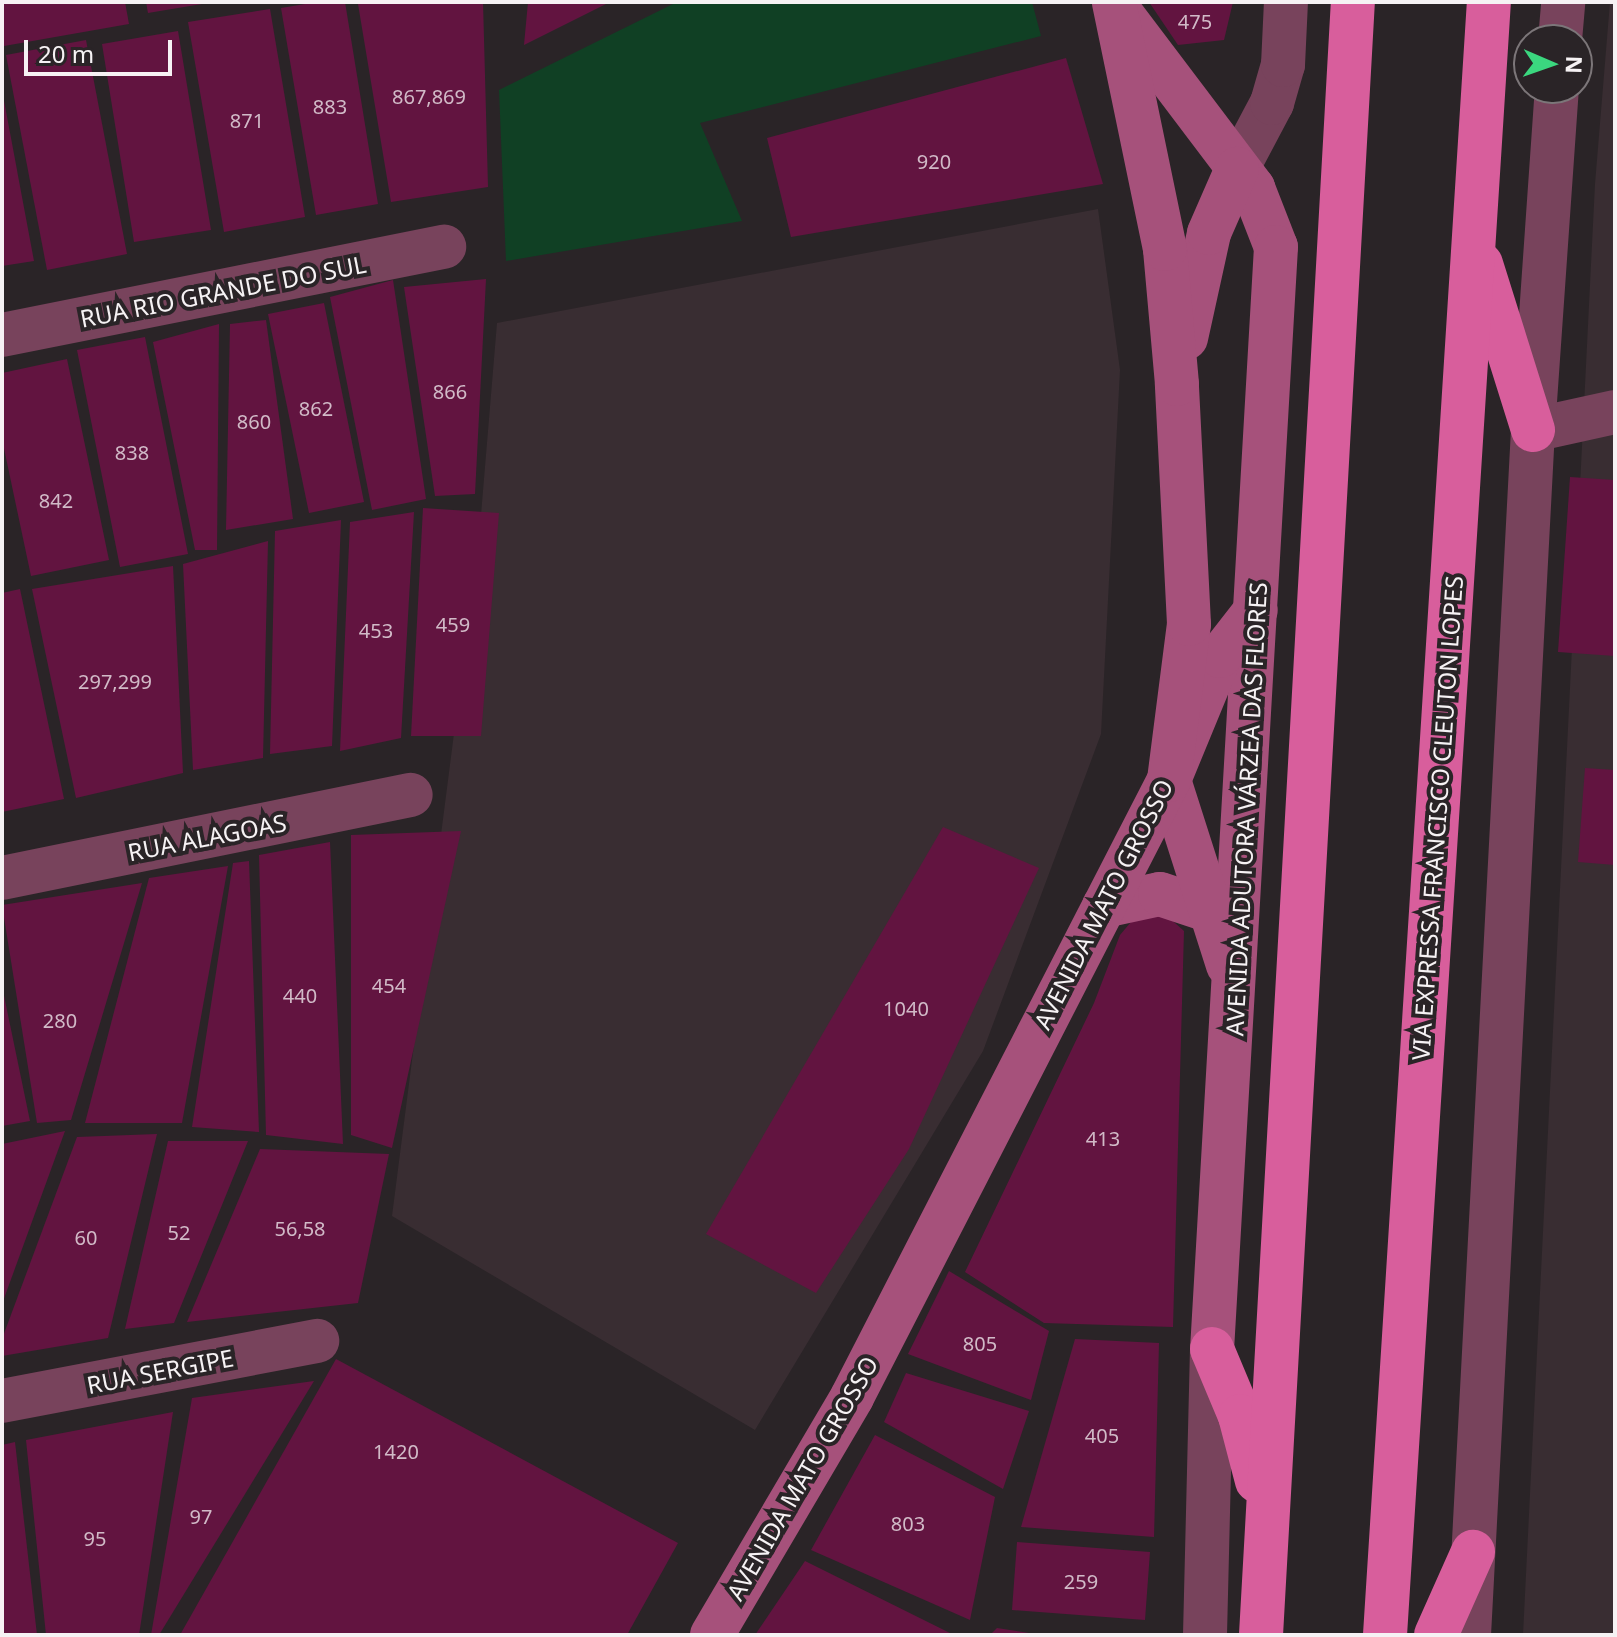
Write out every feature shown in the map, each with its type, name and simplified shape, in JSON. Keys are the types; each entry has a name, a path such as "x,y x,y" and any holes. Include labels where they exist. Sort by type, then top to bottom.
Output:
{"highway":[{"path":"1261,1635 1353,2"},
{"name":"VIA EXPRESSA FRANCISCO CLEUTON LOPES","path":"1385,1635 1489,2"},
{"path":"1473,239 1533,430"},
{"path":"1212,1349 1240,1416 1268,1522"},
{"path":"1436,1635 1473,1552"}],"main road":[{"name":"AVENIDA ADUTORA VÁRZEA DAS FLORES","path":"1114,3 1253,188 1276,247 1236,990 1212,1349"},
{"name":"AVENIDA MATO GROSSO","path":"712,1635 852,1397 1169,780 1189,624 1177,384 1165,249 1114,3"},
{"path":"1177,384 1209,233 1237,169"},
{"path":"1236,990 1169,780 1220,656 1256,610"},
{"path":"1104,906 1160,894 1211,911"}],"street":[{"path":"1237,169 1272,103 1283,65 1286,2"},
{"path":"1561,24 1563,2"},
{"path":"1469,1635 1533,430 1556,104"},
{"name":"RUA RIO GRANDE DO SUL","path":"2,335 444,247"},
{"path":"1533,430 1615,412"},
{"name":"RUA ALAGOAS","path":"2,878 411,795"},
{"name":"RUA SERGIPE","path":"2,1401 317,1341"},
{"name":"AVENIDA ADUTORA VÁRZEA DAS FLORES","path":"1205,1635 1212,1349"}],"shaded area":[{"path":"1610,2 1615,2 1615,1635 1523,1635 1595,184"},
{"path":"1098,209 1120,370 1101,734 983,1051 755,1430 392,1216 479,539 497,323"}],"green space":[{"path":"677,2 1032,2 1041,36 700,123 742,221 506,261 499,90"}],"building":[{"path":"2,2 125,2 129,24 4,46"},
{"path":"146,2 201,2 202,4 148,13"},
{"path":"317,2 345,2 378,204 316,215 281,8"},
{"path":"483,2 488,187 391,202 358,4"},
{"path":"528,2 610,2 524,45"},
{"path":"1149,2 1233,2 1224,40 1178,45"},
{"path":"270,9 305,217 224,232 188,22"},
{"path":"178,31 211,230 134,242 102,44"},
{"path":"86,40 127,254 47,270 6,55"},
{"path":"1066,58 1103,184 791,237 767,138"},
{"path":"2,90 34,261 2,266"},
{"path":"486,279 475,494 435,496 404,287"},
{"path":"393,280 426,499 372,510 330,297"},
{"path":"324,303 364,502 309,513 268,314"},
{"path":"266,320 293,519 226,530 230,324"},
{"path":"219,324 217,550 195,550 153,342"},
{"path":"145,337 188,554 120,567 77,350"},
{"path":"67,359 109,560 31,576 2,439 2,373"},
{"path":"1570,477 1615,480 1615,656 1558,652"},
{"path":"423,508 499,513 481,736 411,736"},
{"path":"414,512 401,738 340,751 350,522"},
{"path":"341,520 332,746 270,754 275,531"},
{"path":"268,541 263,758 193,770 183,564"},
{"path":"173,566 183,773 76,798 32,589"},
{"path":"20,589 64,799 2,812 2,593"},
{"path":"1585,768 1615,770 1615,865 1578,862"},
{"path":"943,827 1039,868 909,1149 816,1293 706,1234"},
{"path":"461,831 392,1148 351,1135 351,835"},
{"path":"330,842 343,1144 266,1135 259,855"},
{"path":"249,861 259,1132 192,1127 233,863"},
{"path":"228,866 182,1123 85,1123 149,878"},
{"path":"142,883 71,1120 37,1123 2,905"},
{"path":"1141,910 1165,914 1184,931 1173,1327 1044,1323 965,1272 1094,1003 1120,935"},
{"path":"2,986 30,1121 2,1126"},
{"path":"65,1131 2,1304 2,1144"},
{"path":"157,1134 108,1338 2,1356 2,1339 77,1137"},
{"path":"168,1141 248,1141 174,1323 125,1329"},
{"path":"260,1149 389,1154 358,1303 187,1322"},
{"path":"949,1271 1049,1331 1031,1400 908,1354"},
{"path":"1075,1339 1159,1343 1154,1537 1021,1527"},
{"path":"336,1359 678,1543 627,1635 180,1635"},
{"path":"906,1373 1029,1411 1003,1489 884,1422"},
{"path":"314,1381 159,1635 151,1635 192,1398"},
{"path":"173,1412 139,1635 46,1635 26,1440"},
{"path":"875,1435 995,1497 970,1620 811,1550"},
{"path":"15,1442 37,1635 2,1635 2,1445"},
{"path":"1017,1542 1150,1552 1145,1620 1012,1610"},
{"path":"805,1561 954,1635 755,1635"},
{"path":"997,1628 1029,1633 1029,1635 990,1635"}]}
